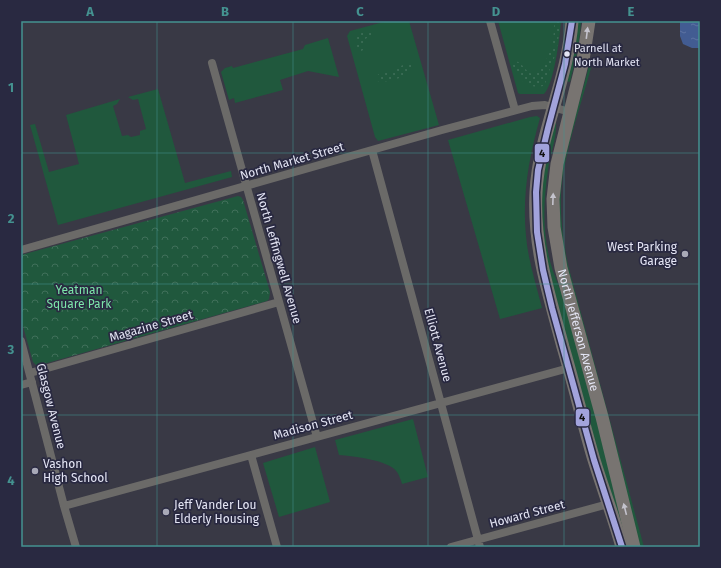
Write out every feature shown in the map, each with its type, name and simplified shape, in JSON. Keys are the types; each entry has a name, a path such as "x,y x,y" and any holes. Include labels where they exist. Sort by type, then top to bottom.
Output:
{"main road":[{"name":"North Jefferson Avenue","path":"572,21 566,61 537,174 537,238 542,267 594,460 622,547"},
{"name":"North Jefferson Avenue","path":"589,21 583,60 560,148 554,180 553,214 555,238 561,268 608,439 634,547"}],"street":[{"path":"490,21 515,110"},
{"name":"North Leffingwell Avenue","path":"212,63 316,437"},
{"name":"North Market Street","path":"21,250 515,110 537,105 553,107 570,112"},
{"name":"Elliott Avenue","path":"372,150 479,543"},
{"name":"Magazine Street","path":"30,373 279,302"},
{"name":"Glasgow Avenue","path":"21,341 76,547"},
{"name":"Madison Street","path":"64,506 569,368"},
{"path":"21,385 32,382"},
{"path":"251,454 277,547"},
{"name":"Howard Street","path":"451,547 479,543 608,504"}],"green space":[{"path":"387,21 409,21 439,125 378,141 375,137 347,36 350,31"},
{"path":"498,21 561,21 554,71 548,89 544,94 518,93"},
{"path":"554,21 560,21 558,40 556,52 547,80 543,86 532,86 527,84 519,77 512,63 514,60 520,63 529,73 535,72 541,68 552,44"},
{"path":"576,21 581,21 577,52 570,82 566,81"},
{"path":"366,32 371,33 371,35 364,40 363,50 360,52 358,51 355,40 356,36 357,34"},
{"path":"328,38 339,77 308,71 280,80 283,90 235,103 234,98 229,100 221,72 225,68 232,66 233,68 303,49 305,45"},
{"path":"590,61 592,61 591,68 565,162 561,193 562,229 568,265 644,547 639,547 566,265 559,215 560,181 563,164"},
{"path":"405,64 411,64 414,67 402,77 390,81 375,80 375,77 379,74 389,72"},
{"path":"158,89 185,183 231,171 232,177 58,225 30,125 35,124 49,172 79,164 66,115 120,99 117,104 113,106 122,136 128,135 131,137 140,135 140,131 146,129 138,99 133,100 128,97"},
{"path":"537,116 540,118 527,176 525,221 528,254 542,308 500,319 448,140"},
{"path":"554,122 556,122 556,128 546,183 544,208 545,234 549,259 566,302 629,547 597,452 542,245 542,180"},
{"name":"Yeatman Square Park","path":"238,196 243,200 270,292 269,299 267,301 40,365 36,365 33,362 21,319 21,255"},
{"path":"413,419 428,477 402,484 397,472 387,464 370,459 339,455 335,440"},
{"path":"315,447 330,502 279,517 263,463"}],"water":[{"path":"680,21 700,21 700,48 692,48 683,44 680,36"}],"transit line":[{"name":"4","path":"572,21 565,64 538,170 536,192 537,232 543,270 552,308 594,460 622,547"}],"place":[{"name":"Parnell at North Market","path":"567,54"},
{"name":"West Parking Garage","path":"685,254"},
{"name":"Vashon High School","path":"35,471"},
{"name":"Jeff Vander Lou Elderly Housing","path":"166,512"}]}
